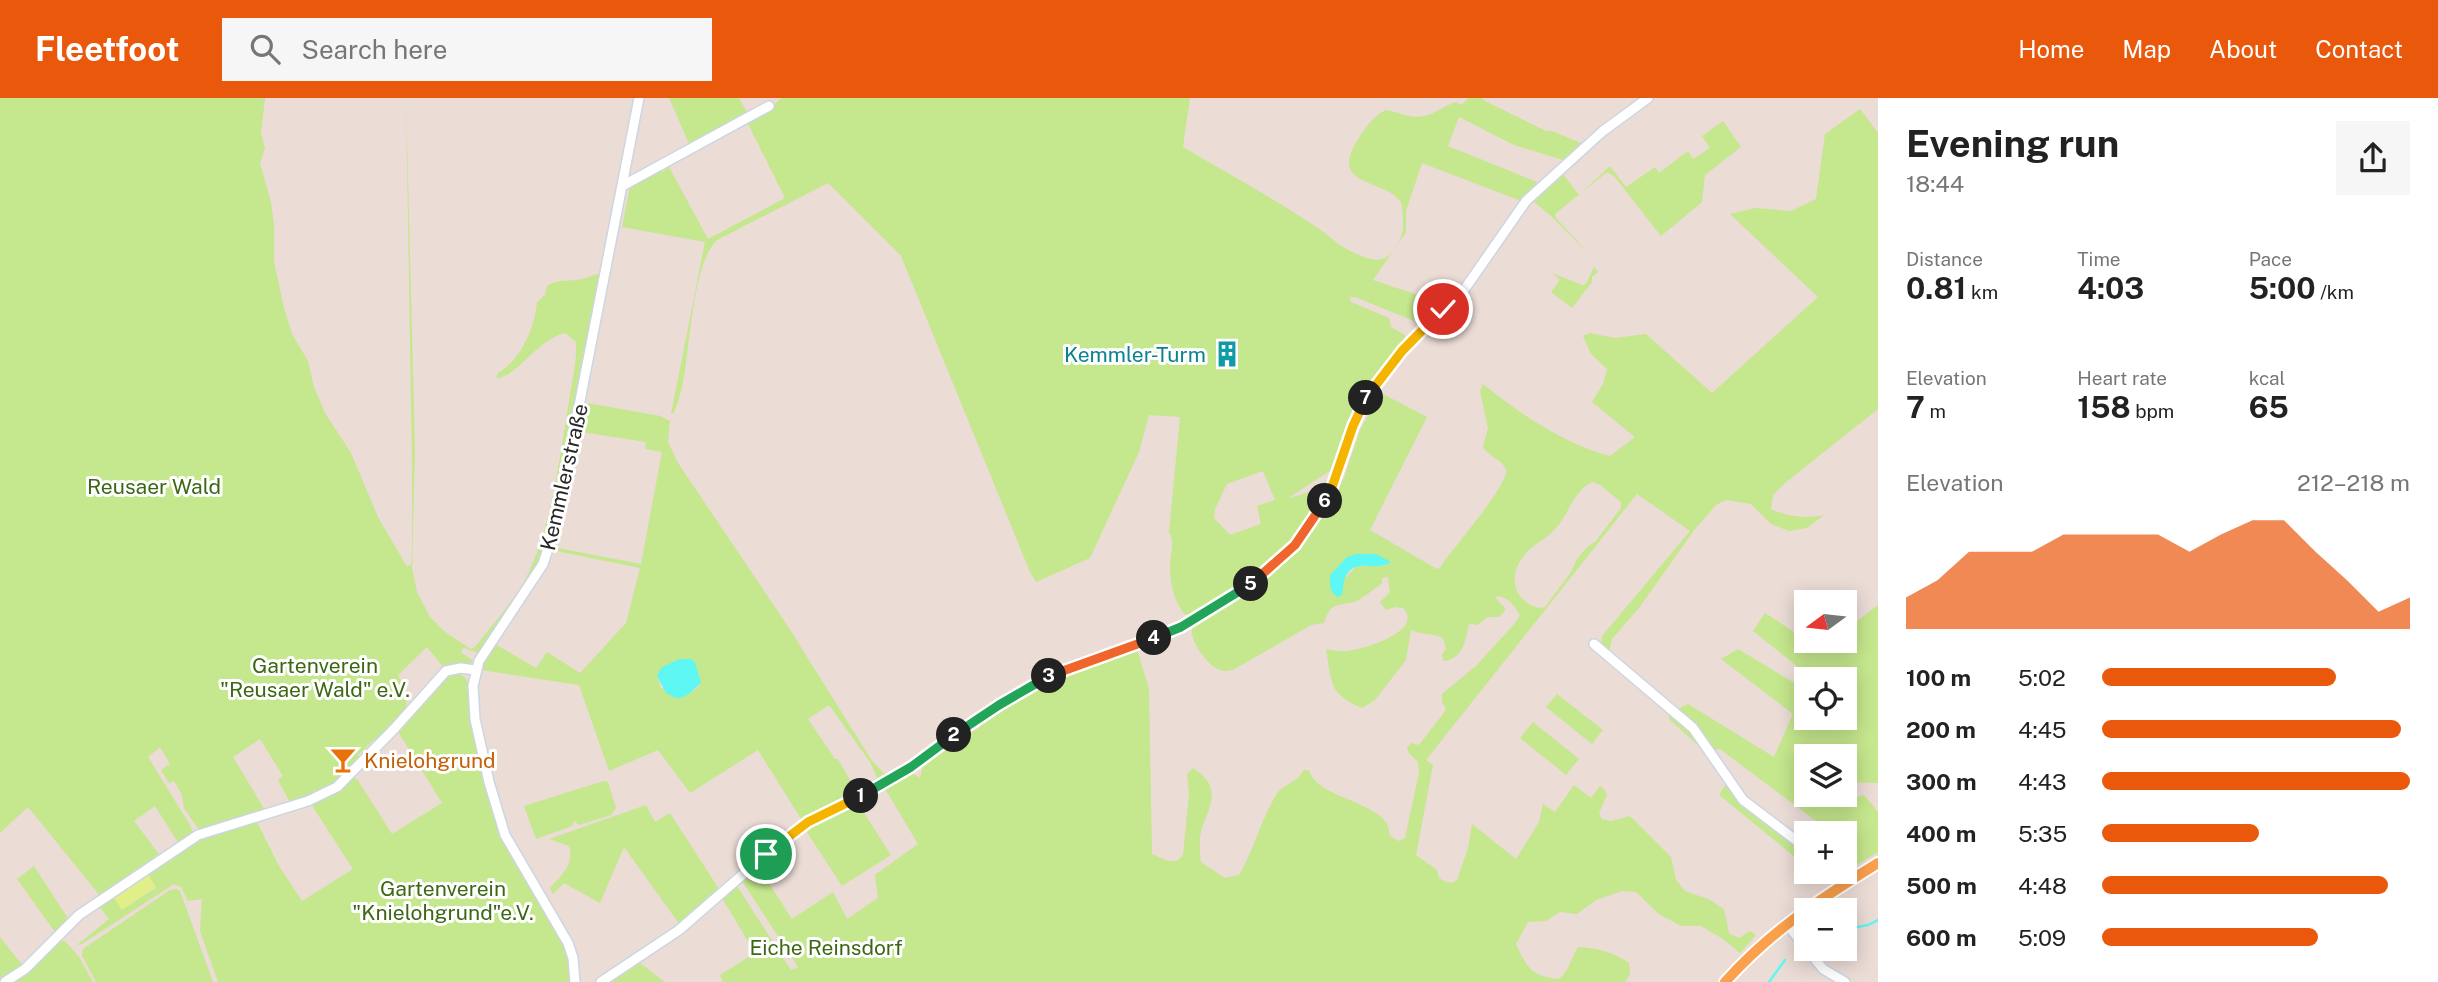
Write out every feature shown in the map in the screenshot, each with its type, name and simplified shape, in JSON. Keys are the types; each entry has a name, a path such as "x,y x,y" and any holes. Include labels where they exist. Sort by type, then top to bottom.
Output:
{"main road":[{"path":"1857,876 1878,863"},
{"path":"1725,982 1786,923 1844,884"}],"street":[{"name":"Kemmlerstraße","path":"575,982 573,958 568,943 515,855 497,813 475,719 472,686 475,670 484,652 537,573 551,543 583,399 639,98"},
{"path":"601,982 679,930 788,835 808,822 902,772 1038,681 1165,634 1255,581 1295,545 1311,525 1331,490 1349,436 1366,399 1402,351 1464,290 1526,201 1603,131 1648,98"},
{"path":"624,185 769,106"},
{"path":"1594,643 1693,728 1743,800 1794,839"},
{"path":"5,982 25,969 79,915 198,835 308,801 337,787 446,671 461,668 475,670"},
{"path":"1786,923 1823,969 1845,982"}],"green space":[{"name":"Reusaer Wald","path":"0,98 265,98 261,133 265,148 260,163 271,202 274,262 284,308 292,334 308,361 314,387 325,413 351,453 378,517 407,567 411,564 412,552 412,464 406,98 415,449 412,568 417,592 430,617 445,632 471,649 521,587 543,535 558,468 574,372 576,342 565,333 555,337 512,372 496,378 498,373 514,360 525,342 537,302 545,295 547,286 600,274 553,525 539,564 480,652 464,648 461,650 472,663 445,669 427,647 398,675 407,692 404,695 406,709 401,720 373,740 358,755 362,761 345,780 321,794 315,790 312,797 291,804 278,780 283,776 260,739 233,757 266,812 201,833 184,808 182,795 174,781 169,783 161,770 170,764 160,747 148,757 193,834 179,844 155,806 134,821 161,857 101,897 28,807 0,833"},
{"path":"669,98 739,98 749,116 690,146"},
{"path":"781,98 1190,98 1183,147 1320,229 1344,248 1377,260 1385,258 1395,248 1373,280 1442,303 1419,323 1350,297 1351,302 1389,318 1391,327 1405,335 1406,340 1357,404 1346,430 1336,467 1288,498 1311,491 1334,478 1318,512 1274,561 1191,618 1178,604 1170,570 1172,545 1169,532 1180,417 1149,415 1139,452 1090,558 1036,582 901,256 828,183 717,240 709,251 697,287 682,387 674,413 671,414 705,242 622,227 630,186 658,170 663,172 668,165 708,239 785,198 747,122 772,107","holes":["1263,471 1275,500 1257,506 1261,524 1230,535 1214,518 1215,509 1227,484"]},
{"path":"1469,98 1483,98 1546,131 1583,144 1563,160 1514,145 1459,117 1448,146 1537,182 1521,201 1422,163 1406,211 1406,232 1395,248 1403,226 1400,201 1382,188 1362,180 1350,167 1350,156 1357,141 1377,115 1386,110 1419,117 1456,102 1461,105"},
{"name":"Eiche Reinsdorf","path":"1860,109 1878,133 1878,409 1773,495 1771,509 1778,512 1803,517 1824,515 1807,528 1789,531 1771,524 1751,504 1726,500 1716,505 1695,529 1639,608 1612,639 1609,653 1601,646 1602,636 1690,531 1637,494 1426,760 1433,765 1416,855 1437,870 1439,878 1455,882 1468,848 1472,824 1516,859 1539,822 1543,804 1555,812 1574,785 1591,798 1600,786 1607,795 1599,813 1602,819 1611,821 1630,816 1671,857 1676,880 1685,891 1708,899 1724,909 1729,933 1739,938 1750,931 1756,935 1740,953 1701,926 1681,926 1659,914 1636,892 1622,891 1596,900 1577,914 1560,912 1546,921 1528,922 1516,944 1531,969 1542,976 1559,979 1568,968 1578,947 1611,953 1629,963 1630,974 1625,982 723,982 720,975 755,953 722,898 737,886 791,970 798,967 742,881 758,866 792,919 833,892 847,919 878,898 875,875 918,844 884,787 909,771 920,778 923,766 1037,687 1137,649 1149,689 1152,854 1168,861 1177,861 1183,855 1189,794 1187,774 1193,768 1207,780 1212,792 1200,836 1201,862 1225,878 1239,875 1276,795 1304,770 1309,770 1313,779 1321,786 1377,814 1386,822 1390,836 1399,841 1405,838 1419,773 1418,762 1408,752 1407,747 1412,743 1419,745 1446,710 1442,694 1476,666 1516,622 1520,615 1511,602 1497,596 1496,599 1506,609 1499,617 1488,617 1477,625 1469,624 1462,648 1450,660 1443,661 1442,654 1446,649 1443,638 1411,630 1406,660 1375,700 1362,708 1343,698 1333,686 1326,649 1346,651 1366,647 1390,637 1406,624 1408,616 1403,608 1386,610 1380,602 1390,592 1388,577 1382,578 1382,583 1356,601 1334,606 1324,623 1311,625 1233,670 1220,670 1208,661 1196,645 1192,629 1266,580 1297,549 1344,478 1360,430 1381,393 1427,417 1370,530 1437,569 1490,502 1505,477 1504,466 1483,447 1488,428 1480,391 1483,384 1543,427 1576,444 1610,456 1635,437 1592,402 1603,384 1607,369 1591,354 1583,336 1590,333 1615,338 1646,334 1712,393 1818,297 1730,214 1755,208 1791,211 1816,199 1825,134","holes":["1593,482 1621,502 1621,508 1595,542 1577,559 1571,572 1545,607 1532,606 1520,596 1515,586 1519,562 1530,549 1556,528 1576,496 1586,485","1356,554 1386,566 1356,566 1345,579"]},
{"path":"1723,121 1741,147 1705,175 1702,202 1661,236 1614,176 1607,172 1582,192 1610,166 1626,187 1655,167 1659,173 1688,151 1693,159 1710,148 1702,136"},
{"path":"1573,163 1575,164 1563,174 1579,195 1555,214 1591,256 1534,202 1534,199"},
{"path":"1594,267 1598,272 1572,308 1551,292 1560,280 1552,273 1582,285 1586,284"},
{"path":"587,403 660,416 670,421 668,442 678,463 789,628 872,761 888,777 882,775 878,780 870,762 829,705 808,719 835,759 838,759 858,794 803,822 758,750 690,793 658,750 609,771 579,685 481,670 495,644 536,668 547,652 580,673 626,623 640,568 556,551 558,548 641,564 662,452 645,449 646,442 581,432","holes":["657,676 701,683 688,694 678,694 661,688"]},
{"path":"1878,605 1878,783 1857,782 1857,744 1794,744 1794,804 1720,749 1704,751 1669,719 1670,713 1688,704 1774,757 1793,714 1721,659 1738,649 1794,683 1794,730 1857,730 1857,667 1798,667 1753,631 1765,613 1794,632 1794,653 1857,653 1857,621"},
{"name":"Gartenverein \"Knielohgrund\"e.V.","path":"450,673 460,673 467,680 472,721 496,823 516,862 566,943 570,957 571,982 218,982 200,931 202,899 188,901 181,887 174,884 77,945 109,919 98,905 112,895 122,909 156,888 147,873 191,843 256,820 279,866 302,901 353,869 311,804 351,778 357,779 392,834 442,803 397,730"},
{"path":"1557,694 1603,730 1592,744 1546,707"},
{"path":"1533,722 1579,759 1566,775 1520,738"},
{"path":"608,782 616,808 611,815 579,825 574,821 572,826 536,839 524,806"},
{"path":"1725,785 1794,841 1794,856 1719,795"},
{"path":"1864,795 1878,812 1878,852 1857,865 1857,821 1816,821 1797,807 1857,807 1857,797"},
{"path":"857,802 891,855 842,886 805,829"},
{"path":"646,805 655,822 670,813 719,889 680,925 624,847 600,903 564,883 553,894 550,888 569,864 570,852 569,846 549,839"},
{"path":"34,866 69,920 55,932 17,879"},
{"path":"147,873 156,887 122,910 112,895"},
{"path":"177,889 213,982 96,982 82,956 83,949 170,890"},
{"path":"91,911 66,932 67,935 64,934 67,929"},
{"path":"0,937 23,966 0,982"},
{"path":"55,941 65,941 79,957 93,982 10,982"},
{"path":"640,963 665,982 609,982"}],"water":[{"path":"1376,554 1391,562 1379,566 1360,566 1349,571 1342,595 1337,597 1331,590 1330,575 1347,557"},
{"path":"679,659 691,659 695,662 701,683 689,694 678,699 666,693 657,676 661,668"}],"waterway":[{"path":"1857,927 1878,920"},
{"path":"1769,982 1785,960"}],"place":[{"name":"Kemmler-Turm","path":"1227,354"},
{"name":"Knielohgrund","path":"343,760"}],"route":[{"path":"766,854 808,822 885,783 1038,681 1181,627 1255,581 1295,545 1311,525 1331,490 1342,454 1366,399 1402,351 1443,309"}],"park label":[{"name":"Gartenverein \"Reusaer Wald\" e.V.","path":"315,677"}]}
